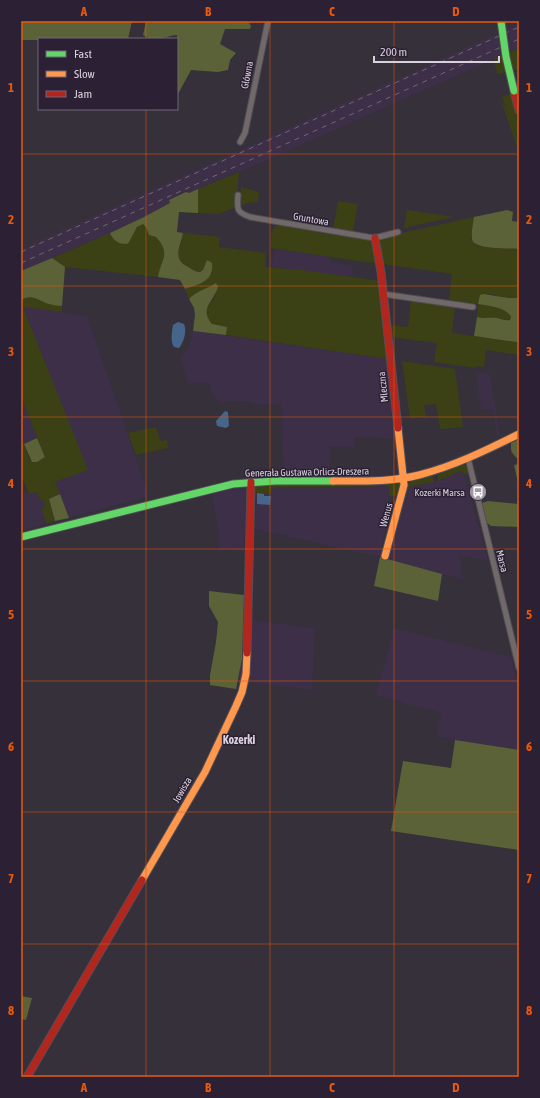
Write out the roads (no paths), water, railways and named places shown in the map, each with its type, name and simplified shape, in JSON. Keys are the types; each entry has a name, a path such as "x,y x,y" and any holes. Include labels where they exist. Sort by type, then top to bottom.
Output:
{"street":[{"name":"Główna","path":"240,142 245,133 268,21"},
{"path":"501,21 519,110"},
{"name":"Gruntowa","path":"238,194 239,211 241,214 250,217 351,236 375,238 398,232"},
{"name":"Mleczna","path":"375,238 383,294 404,478"},
{"path":"383,294 473,307"},
{"name":"Generała Gustawa Orlicz-Dreszera","path":"21,537 210,489 251,482 377,480 404,478 434,471 468,458 519,434"},
{"name":"Marsa","path":"468,458 519,668"},
{"name":"Wenus","path":"385,556 404,485 404,478"},
{"name":"Jowisza","path":"27,1077 205,772 242,692 246,674 247,655 251,482"}],"water":[{"path":"178,322 184,324 185,330 184,340 179,348 174,347 172,339 173,325"},
{"path":"225,411 228,412 229,426 226,428 217,426 216,421"},
{"path":"257,493 264,494 264,496 271,496 270,505 257,504"}],"railway":[{"path":"21,252 519,27"},
{"path":"21,263 519,39"}],"place":[{"name":"Kozerki Marsa","path":"478,492"}],"district":[{"name":"Kozerki","path":"239,740"}]}
